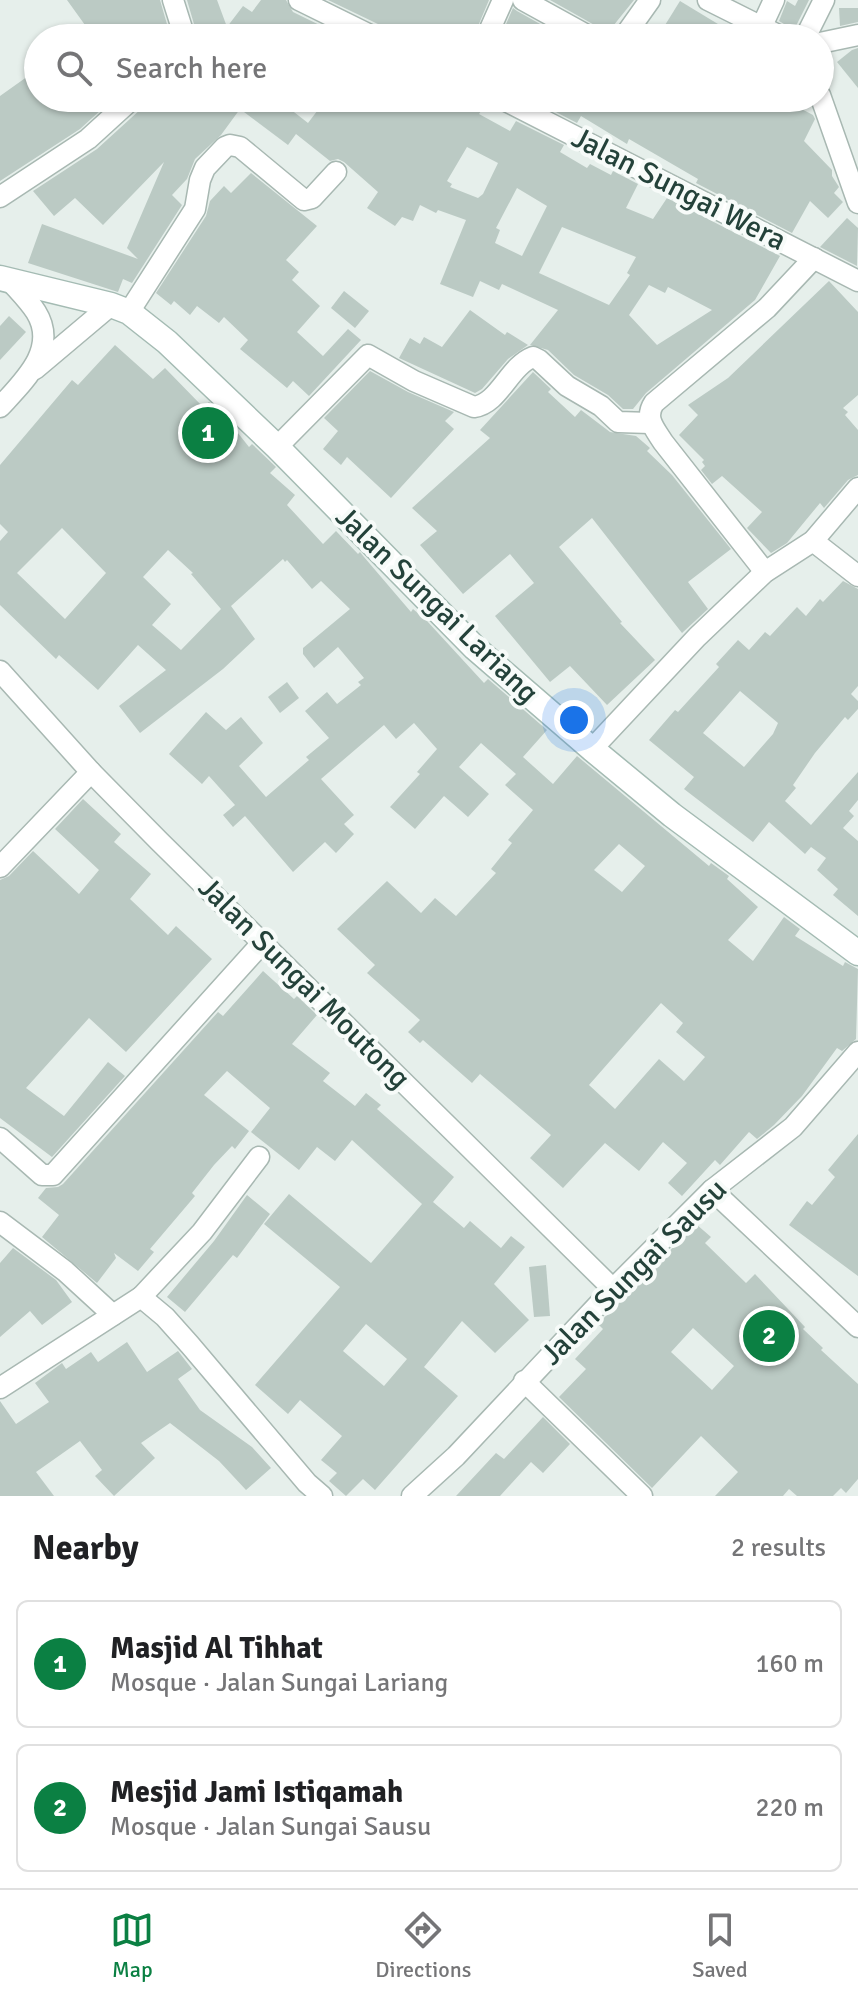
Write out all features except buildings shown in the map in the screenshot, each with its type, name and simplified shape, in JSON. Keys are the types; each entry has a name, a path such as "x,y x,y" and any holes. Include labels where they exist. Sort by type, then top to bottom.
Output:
{"street":[{"path":"173,0 181,24"},
{"path":"299,0 348,24"},
{"path":"492,24 503,0"},
{"path":"523,0 567,24"},
{"path":"633,24 650,0"},
{"path":"708,0 753,24"},
{"path":"763,24 774,0"},
{"path":"812,24 824,0"},
{"path":"834,40 858,35"},
{"path":"0,197 88,139 118,112"},
{"name":"Jalan Sungai Wera","path":"527,112 858,281"},
{"path":"826,112 858,203"},
{"path":"0,407 35,369 120,309 195,209 205,168 225,147 240,147 304,200 312,198 336,172"},
{"path":"765,572 650,423 651,408 767,308 814,258"},
{"path":"6,280 37,313 42,329 35,369"},
{"name":"Jalan Sungai Lariang","path":"6,280 120,309 167,342 277,447 475,648 672,815 858,953"},
{"path":"277,447 368,355 426,387 474,407 486,403 521,364 533,357 567,386 594,400 616,421 650,423"},
{"path":"592,749 672,662 765,572 813,541 858,488"},
{"path":"813,541 858,576"},
{"name":"Jalan Sungai Moutong","path":"0,671 91,772 613,1289"},
{"path":"0,867 91,772"},
{"path":"0,1138 36,1171 48,1177 53,1175 263,942"},
{"name":"Jalan Sungai Sausu","path":"412,1496 456,1456 524,1381 712,1190 793,1127 858,1052"},
{"path":"0,1388 141,1297 202,1232 259,1157"},
{"path":"712,1190 858,1327"},
{"path":"0,1222 65,1271 113,1315"},
{"path":"141,1297 165,1317 307,1483 322,1496"},
{"path":"524,1381 642,1496"}],"place":[{"name":"Masjid Al Tihhat","path":"208,433"},
{"name":"Mesjid Jami Istiqamah","path":"769,1336"}]}
